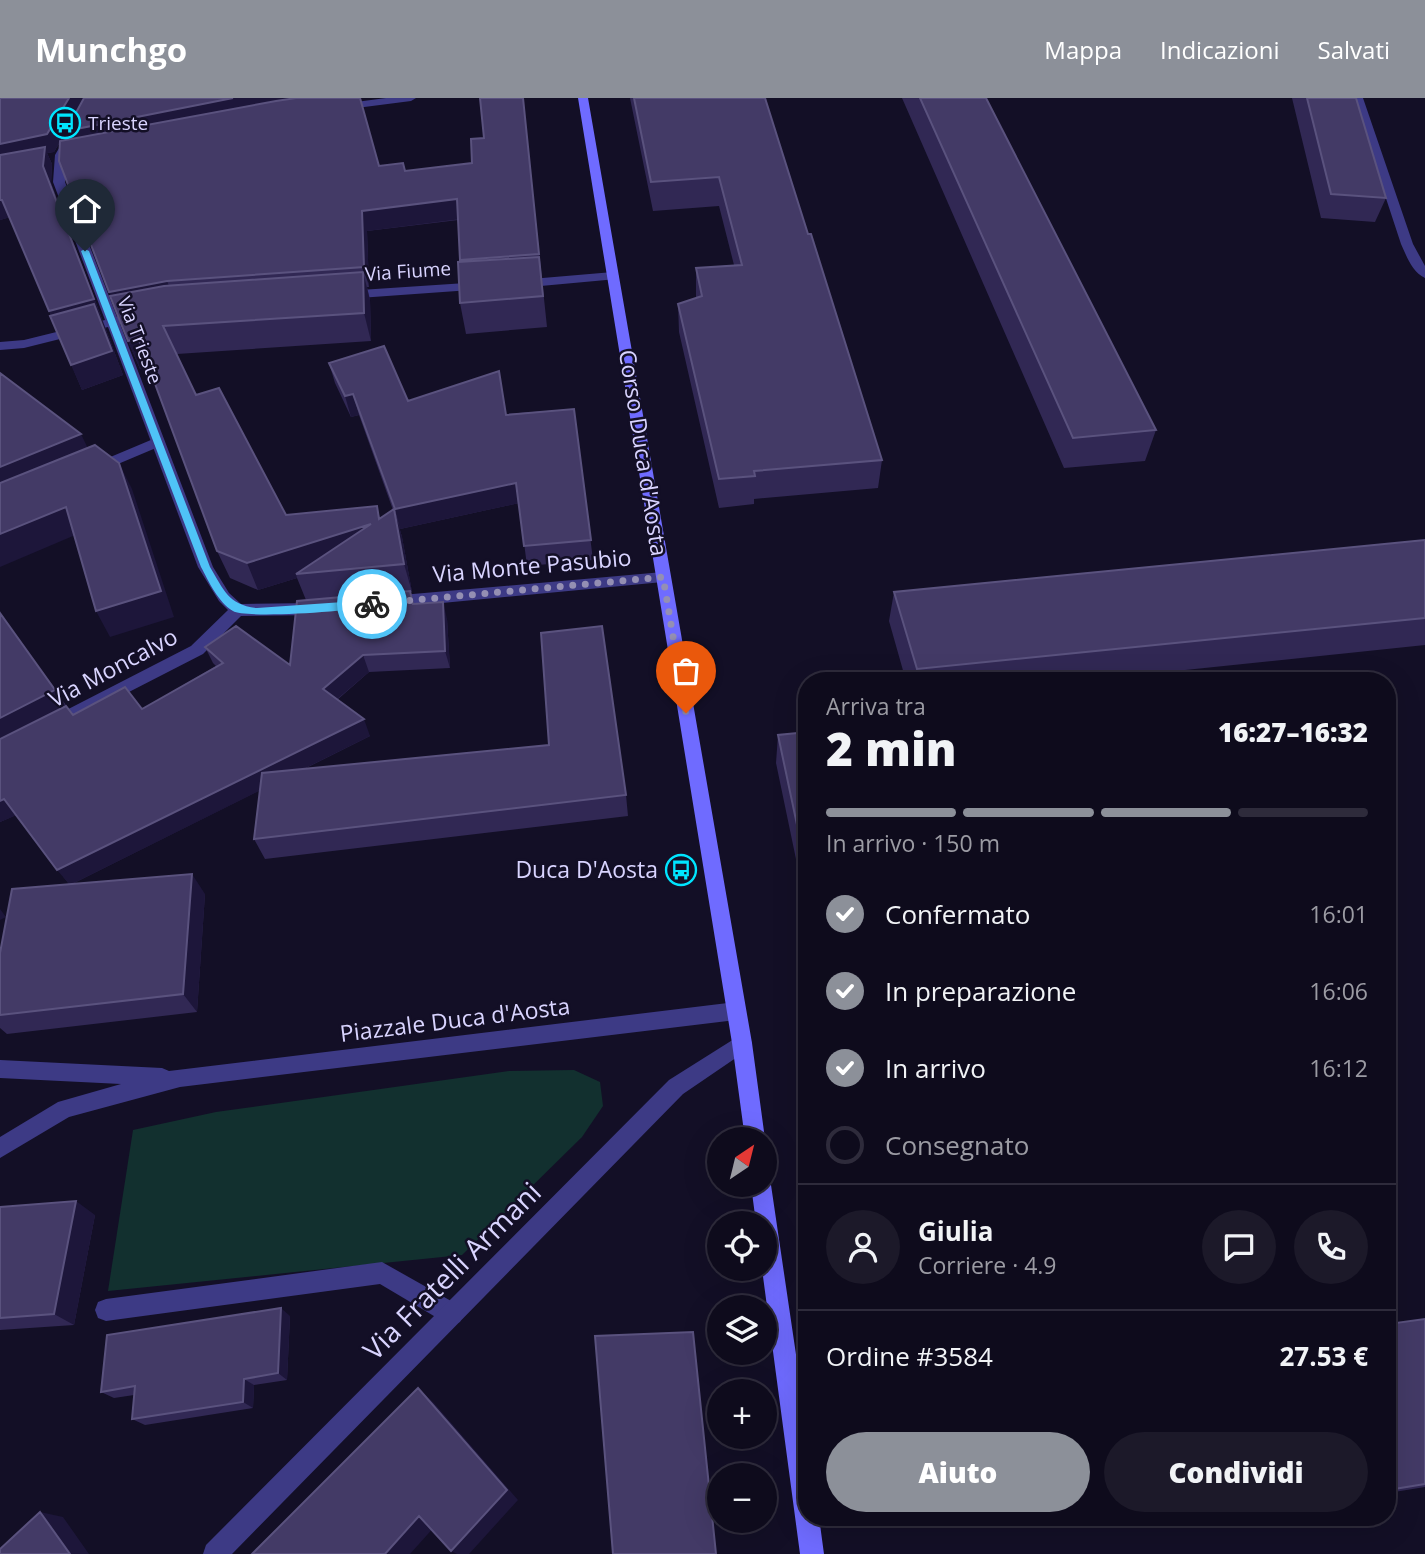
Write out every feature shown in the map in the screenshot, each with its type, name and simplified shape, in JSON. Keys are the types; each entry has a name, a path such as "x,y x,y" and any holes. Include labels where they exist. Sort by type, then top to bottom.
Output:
{"street":[{"path":"333,108 411,98"},
{"name":"Corso Duca d'Aosta","path":"583,98 742,1043 753,1127"},
{"path":"1357,98 1407,244 1415,262 1425,274"},
{"name":"Via Trieste","path":"72,133 62,155 59,183 205,567 224,597 237,610"},
{"name":"Via Fiume","path":"332,295 613,276"},
{"path":"0,346 24,344 111,320 162,310"},
{"path":"85,473 158,442"},
{"name":"Via Monte Pasubio","path":"372,604 663,577"},
{"path":"237,610 330,608"},
{"name":"Via Moncalvo","path":"37,733 197,650 237,610"},
{"name":"Piazzale Duca d'Aosta","path":"0,1149 65,1109 180,1078 736,1011"},
{"name":"Via Fratelli Armani","path":"215,1554 676,1087 742,1043"},
{"name":"Piazzale Duca d'Aosta","path":"0,1069 180,1078"},
{"path":"763,1197 798,1451"},
{"path":"106,1311 382,1273 452,1314"},
{"path":"808,1526 812,1554"}],"green space":[{"path":"574,1070 600,1082 603,1106 582,1137 462,1255 108,1291 133,1130 216,1112 509,1071"}],"building":[{"path":"0,98 69,98 47,134 0,144"},
{"path":"84,98 233,98 66,131"},
{"path":"296,98 360,98 379,166 403,163 405,171 472,163 471,139 484,138 480,98 523,98 539,254 460,260 457,199 362,211 364,267 167,281 109,292 59,161 60,141"},
{"path":"634,98 765,98 882,460 754,471 755,476 719,479 678,304 702,296 696,268 742,265 719,177 651,182"},
{"path":"920,98 986,98 1156,430 1073,438"},
{"path":"1307,98 1356,98 1386,198 1331,194"},
{"path":"45,147 43,166 94,299 49,311 0,200 0,155"},
{"path":"539,257 543,296 460,303 458,262"},
{"path":"363,272 364,313 163,326 196,395 219,388 286,515 377,506 379,519 394,509 404,564 296,574 371,524 247,563 217,551 138,338 128,341 110,296 164,286"},
{"path":"94,304 112,351 71,365 50,316"},
{"path":"384,346 408,401 499,371 506,415 574,409 591,540 524,546 516,483 395,509 353,394 345,396 329,363"},
{"path":"0,373 81,434 0,467"},
{"path":"95,445 119,463 161,591 96,611 66,507 0,534 0,483"},
{"path":"1425,540 1425,618 917,669 894,592"},
{"path":"410,591 413,604 443,602 445,651 363,655 323,689 364,719 57,870 4,799 0,801 0,739 66,706 73,715 125,687 142,709 223,663 205,647 236,626 290,665 297,601"},
{"path":"0,613 55,690 0,718"},
{"path":"602,626 626,795 254,839 262,773 549,745 541,633"},
{"path":"798,733 798,829 778,735"},
{"path":"192,874 183,994 0,1015 0,953 12,889"},
{"path":"76,1201 54,1314 0,1318 0,1207"},
{"path":"281,1308 278,1373 244,1379 243,1402 132,1419 135,1386 101,1392 107,1335"},
{"path":"1425,1319 1425,1484 1396,1489 1396,1323"},
{"path":"693,1332 707,1467 707,1533 714,1533 716,1554 613,1554 595,1336"},
{"path":"418,1388 507,1490 451,1551 419,1516 385,1554 252,1554"},
{"path":"40,1512 70,1554 0,1554 0,1549"}],"way so far":[{"path":"372,604 663,577 686,713"}],"place":[{"name":"Trieste","path":"65,123"},
{"name":"Duca D'Aosta","path":"681,870"}],"route":[{"path":"85,251 205,567 224,597 237,610 257,611 372,604"}]}
